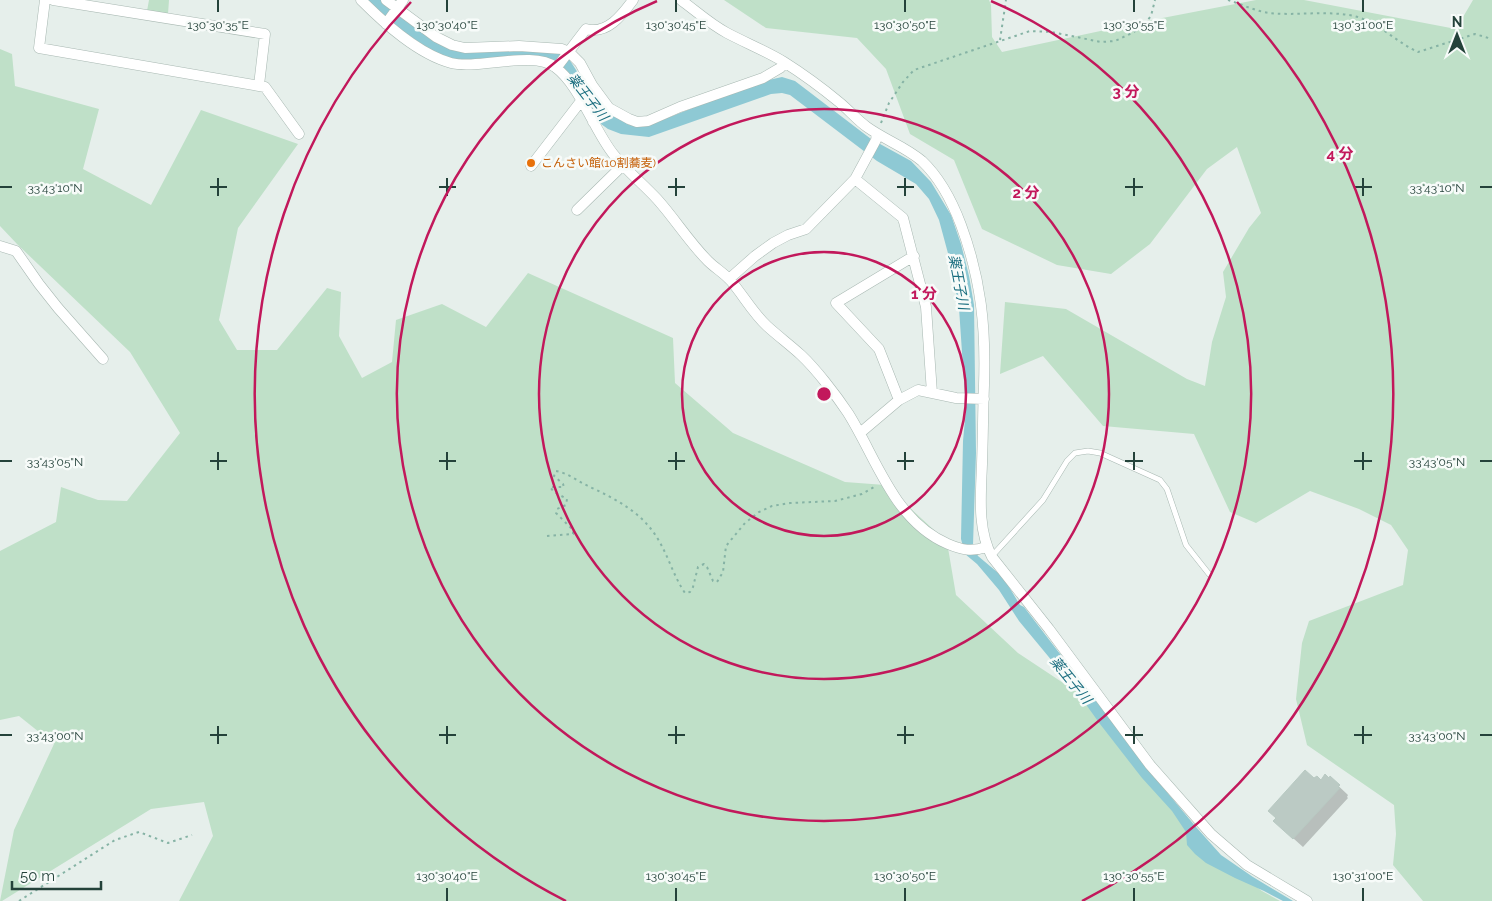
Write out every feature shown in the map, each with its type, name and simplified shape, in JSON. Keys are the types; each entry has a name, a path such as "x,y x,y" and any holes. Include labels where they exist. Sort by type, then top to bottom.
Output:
{"street":[{"path":"45,0 39,48 259,85 265,87 299,134"},
{"path":"53,0 265,34 259,85"},
{"path":"361,0 386,24 427,53 451,63 465,65 518,60 549,63 557,67 569,82 612,153 656,198 707,260 729,279 765,324 802,356 834,394 860,433 885,481 906,511 924,529 940,540 958,548 976,551 986,547"},
{"path":"386,0 400,4 436,37 452,45 465,48 518,46 562,49 569,52 580,63 608,108 629,120 637,122 648,121 762,78 785,63"},
{"path":"557,67 586,29 593,31 609,26 620,18 633,0"},
{"path":"681,0 726,32 785,63 838,102 877,137 909,151 937,178 952,202 973,258 981,301 984,338 981,495 983,532 986,547 1150,765 1211,834 1247,865 1307,901"},
{"path":"386,24 400,4"},
{"path":"427,53 436,37"},
{"path":"518,46 518,60"},
{"path":"531,166 581,101"},
{"path":"593,122 608,108"},
{"path":"729,279 773,243 788,235 806,229 854,179 877,137"},
{"path":"577,210 623,165"},
{"path":"854,179 903,218 926,307 932,394"},
{"path":"0,246 16,251 53,302 76,330 104,359"},
{"path":"898,400 879,349 836,302 914,256"},
{"path":"860,433 898,400 918,390 956,398 984,399"}],"lane":[{"path":"992,557 1043,500 1068,461 1075,454 1088,451 1100,453 1160,480 1164,484 1186,545 1209,574"}],"path":[{"path":"1000,40 1006,0"},
{"path":"877,137 889,103 903,82 914,70 1000,40 1030,32 1043,31 1101,42 1115,41 1134,32 1146,22 1151,16 1155,0"},
{"path":"1228,0 1268,13 1318,13 1354,16 1380,27 1408,48 1418,52 1475,34 1492,39"},
{"path":"547,536 573,534 573,530 556,513 566,505 566,499 554,492 550,487 564,487 554,476 556,471 562,472 620,501 651,527 684,593 690,592 698,567 704,564 713,582 717,582 723,572 726,546 745,523 759,512 781,504 844,499 862,494 885,481"},
{"path":"19,901 115,840 139,832 168,843 192,835"}],"green space":[{"path":"149,0 169,0 168,14 147,11"},
{"path":"724,0 989,0 991,5 992,37 1002,52 1256,0 1304,0 1456,29 1473,0 1492,0 1492,901 1423,901 1393,865 1396,834 1394,805 1307,745 1296,699 1302,643 1309,621 1403,585 1408,550 1391,525 1359,509 1310,491 1256,523 1230,512 1194,434 1103,426 1043,356 1000,374 1005,302 1066,309 1187,379 1205,386 1212,342 1226,297 1223,272 1249,228 1261,213 1237,147 1207,169 1150,244 1111,274 1057,265 982,229 954,160 910,134 886,69 857,38 766,28"},
{"path":"0,49 12,54 15,86 99,109 83,169 151,205 201,110 298,144 238,228 219,320 237,350 277,350 327,288 341,292 339,336 362,378 392,362 396,320 442,304 486,327 528,273 673,338 675,383 733,433 845,482 885,485 947,542 956,595 1018,653 1098,706 1208,850 1262,891 1280,901 179,901 213,836 204,802 151,809 0,901 14,830 54,744 19,716 0,720 0,551 56,522 61,487 98,500 127,501 180,433 130,352 0,226"}],"water":[{"name":"薬王子川","path":"365,0 381,0 399,15 446,46 509,48 562,53 569,59 587,87 629,125 652,124 756,83 782,77 795,81 871,139 911,161 931,182 951,215 961,244 974,305 976,453 973,545 978,556 1003,577 1020,605 1024,607 1156,779 1221,855 1293,901 1283,901 1235,878 1206,863 1195,854 1187,845 1186,832 1172,811 1142,778 1072,685 1019,621 999,590 977,564 965,554 961,539 963,441 966,409 959,308 949,257 939,220 929,199 916,184 877,161 790,95 782,93 771,94 649,137 621,134 601,124 563,67 454,60 423,45 394,25"}],"building":[{"path":"1305,770 1314,778 1317,776 1321,780 1325,774 1329,778 1330,776 1340,785 1338,787 1340,788 1293,839 1273,821 1276,818 1268,811"}],"place":[{"name":"こんさい館(10割蕎麦)","path":"531,163"}]}
